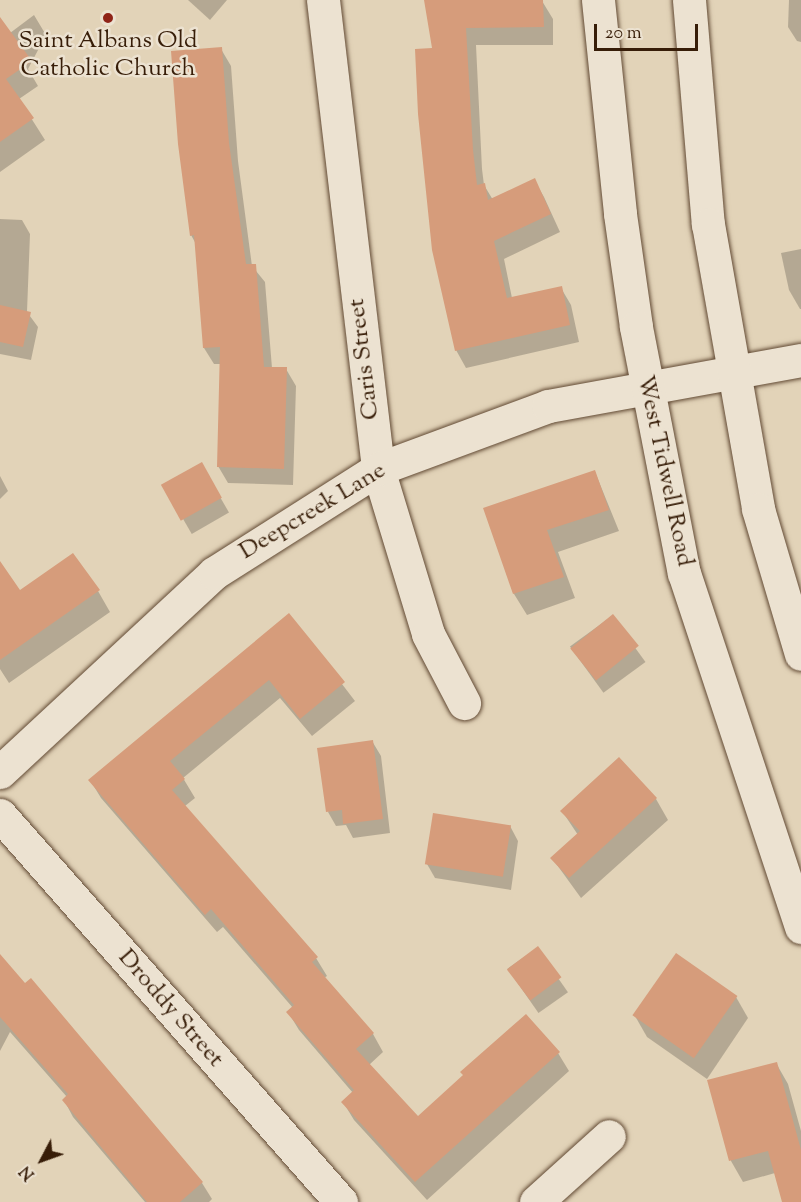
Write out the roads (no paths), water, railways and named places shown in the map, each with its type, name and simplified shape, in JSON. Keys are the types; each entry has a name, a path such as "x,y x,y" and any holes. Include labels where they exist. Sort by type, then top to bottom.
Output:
{"street":[{"name":"Caris Street","path":"323,0 378,469 428,634 464,703"},
{"name":"West Tidwell Road","path":"598,0 620,214 646,389 684,573 801,927"},
{"path":"689,0 708,224 758,509 801,654"},
{"name":"Deepcreek Lane","path":"0,772 214,573 378,469 548,406 735,374 801,360"},
{"name":"Droddy Street","path":"0,815 341,1202"},
{"path":"536,1202 609,1136"}],"place":[{"name":"Saint Albans Old Catholic Church","path":"108,18"}]}
